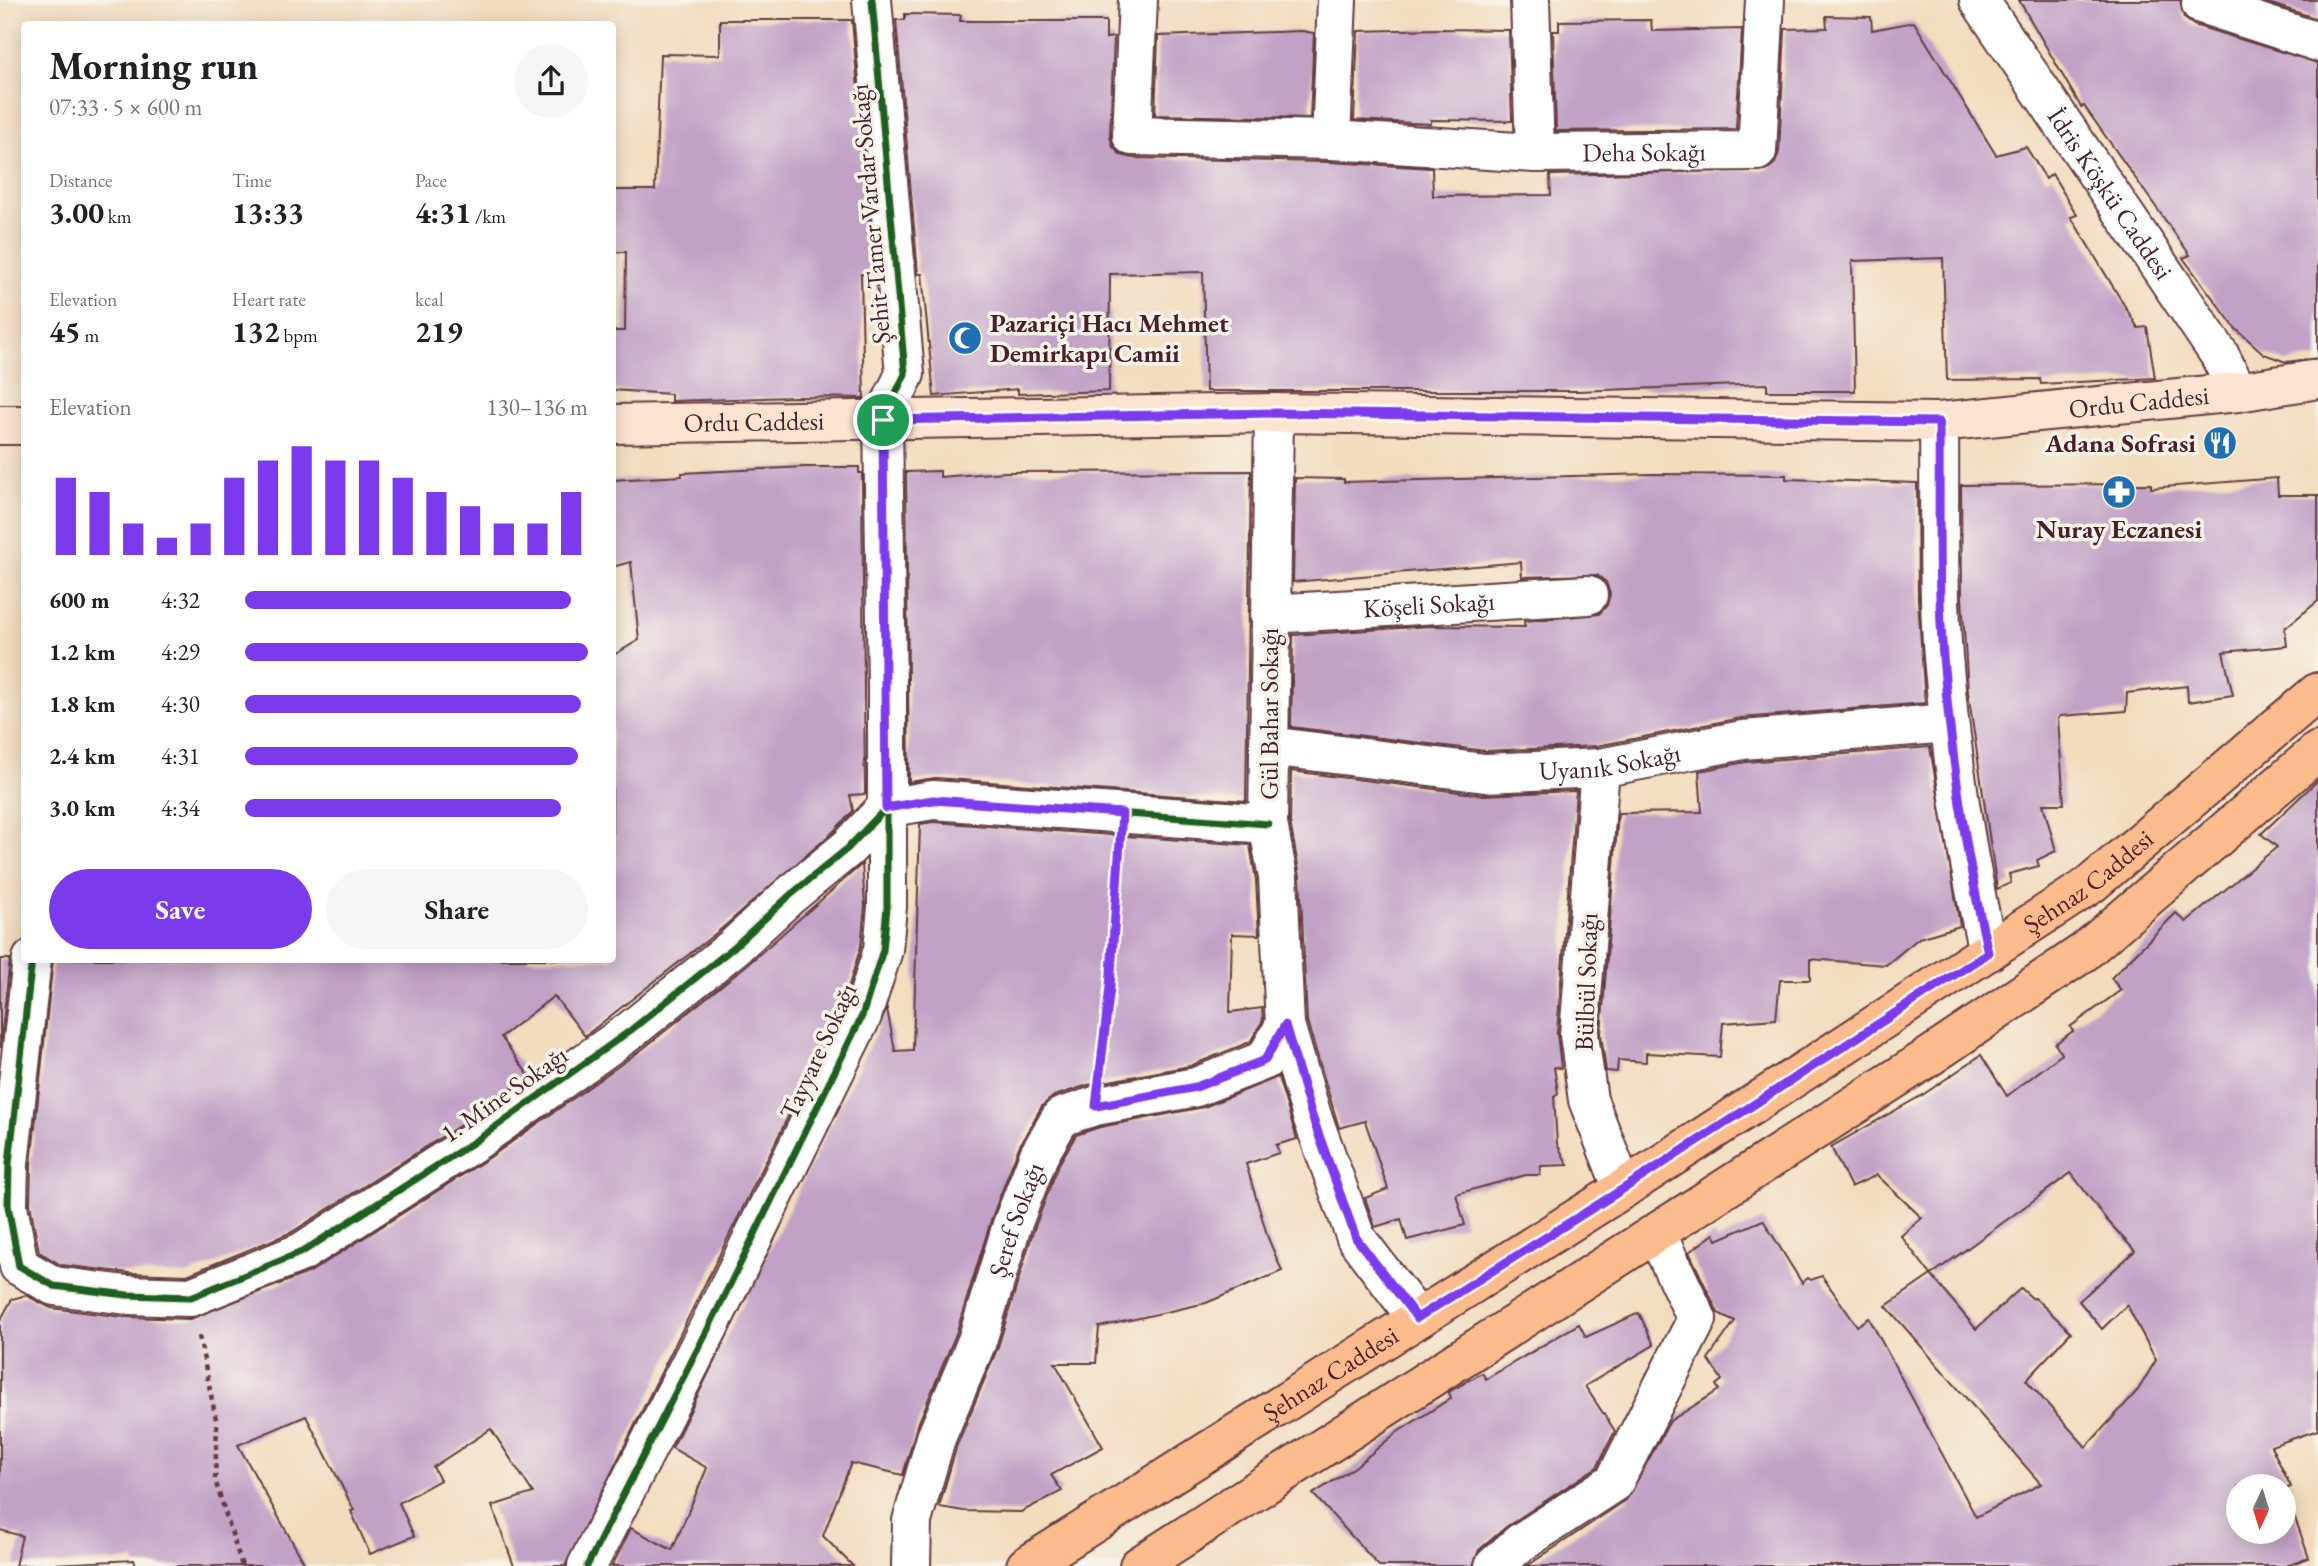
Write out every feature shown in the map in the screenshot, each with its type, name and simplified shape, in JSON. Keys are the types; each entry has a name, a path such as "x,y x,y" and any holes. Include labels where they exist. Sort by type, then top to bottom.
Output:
{"main road":[{"name":"Ordu Caddesi","path":"616,424 1274,413 1939,422 2238,392 2318,379"},
{"name":"Ordu Caddesi","path":"2238,392 2318,404"},
{"path":"0,425 21,425"},
{"name":"Şehnaz Caddesi","path":"1026,1566 1623,1189 2090,885 2318,692"},
{"name":"Şehnaz Caddesi","path":"1139,1566 1656,1233 2084,952 2157,893 2318,751"}],"street":[{"name":"Şehit Tamer Vardar Sokağı","path":"872,0 905,374 883,420"},
{"path":"1138,0 1132,136 1331,140 1535,153 1530,0"},
{"path":"1331,140 1337,0"},
{"name":"Deha Sokağı","path":"1535,153 1757,151 1765,0"},
{"name":"İdris Köşkü Caddesi","path":"1979,0 2219,354 2238,392"},
{"path":"2200,4 2318,42"},
{"name":"Gül Bahar Sokağı","path":"1274,413 1268,824 1278,877 1285,1025 1312,1116 1356,1238 1417,1318"},
{"name":"Tayyare Sokağı","path":"587,1566 692,1362 862,1016 883,950 887,907 883,420"},
{"path":"1939,422 1943,654 1949,723 1966,855 1988,953"},
{"name":"Köşeli Sokağı","path":"1270,614 1588,595"},
{"name":"Uyanık Sokağı","path":"1269,747 1485,773 1600,768 1743,740 1949,723"},
{"name":"Bülbül Sokağı","path":"1600,768 1579,1035 1588,1100 1623,1189"},
{"path":"886,808 933,800 1268,824"},
{"name":"1. Mine Sokağı","path":"32,963 9,1163 8,1206 19,1266 54,1286 127,1295 191,1297 302,1252 477,1140 631,1030 734,947 848,848 886,808"},
{"name":"Şeref Sokağı","path":"911,1566 912,1521 936,1438 977,1341 1012,1225 1040,1155 1061,1117 1096,1106 1196,1087 1265,1060 1285,1025"},
{"path":"1494,1566 1520,1543 1614,1482 1697,1319 1656,1233"}],"path":[{"path":"1096,1106 1110,987 1122,813"},
{"path":"191,1297 217,1424 215,1480 242,1566"}],"building":[{"path":"2019,0 2180,0 2184,18 2194,25 2318,63 2318,358 2286,362 2264,354 2236,329 2183,258 2190,255 2084,106 2081,107"},
{"path":"2259,0 2318,0 2318,19"},
{"path":"905,14 961,15 960,21 1106,21 1106,38 1114,37 1110,136 1113,147 1121,155 1132,158 1330,162 1432,168 1433,196 1551,195 1550,175 1767,170 1775,163 1779,152 1785,29 1827,28 1826,16 1871,17 1872,30 1914,22 1996,155 2026,147 2046,179 2052,174 2077,215 2071,217 2138,328 2147,327 2155,378 2041,384 2040,379 1947,380 1943,258 1852,261 1855,391 1767,391 1767,384 1577,391 1206,391 1203,272 1110,274 1109,391 1018,394 1018,389 934,396 922,274 918,274 896,20 905,20"},
{"path":"720,20 852,20 874,274 861,274 864,398 671,401 671,394 616,390 616,331 625,331 626,252 616,252 616,190 655,190 660,54 720,55"},
{"path":"1651,20 1652,31 1742,29 1736,129 1556,131 1553,31 1559,31 1559,21"},
{"path":"1509,30 1512,121 1431,120 1431,124 1354,120 1358,31"},
{"path":"1302,31 1314,33 1310,118 1155,115 1158,36"},
{"path":"859,467 859,473 862,473 865,794 850,795 853,811 833,832 720,930 585,1036 554,996 501,1037 529,1076 465,1122 292,1232 187,1275 129,1273 61,1265 39,1252 30,1204 31,1164 53,963 616,963 616,654 639,640 631,562 616,566 616,480 682,476 682,473"},
{"path":"940,471 940,477 1005,472 1251,471 1246,801 935,778 909,782 906,472"},
{"path":"1651,474 1786,475 1786,479 1917,483 1918,599 1925,703 1741,718 1597,746 1486,751 1291,727 1293,635 1430,626 1525,627 1524,621 1599,614 1607,605 1610,594 1606,582 1597,575 1522,577 1521,562 1293,582 1295,478 1344,479 1344,482"},
{"path":"2277,478 2278,495 2318,495 2318,601 2285,628 2287,646 2223,652 2233,695 2188,702 2187,686 2127,693 2126,711 2060,716 2058,719 2064,804 2043,804 2056,851 2037,860 2039,866 2009,874 2011,883 1997,889 1968,692 1962,598 1961,485 2151,484 2151,488"},
{"path":"1930,747 1960,926 1919,938 1886,965 1810,959 1810,980 1780,980 1776,1019 1723,1023 1720,1057 1646,1053 1646,1062 1618,1060 1617,1072 1606,1071 1601,1034 1618,813 1702,812 1699,771 1746,762"},
{"path":"1291,771 1483,795 1576,791 1557,1033 1561,1068 1554,1067 1558,1093 1554,1096 1557,1144 1568,1165 1541,1166 1540,1175 1526,1175 1456,1194 1465,1225 1407,1240 1401,1219 1375,1227 1365,1198 1388,1189 1365,1121 1339,1128 1307,1021 1300,876 1290,822"},
{"path":"2318,780 2318,1430 2271,1446 2285,1474 2226,1474 2226,1544 2296,1544 2296,1521 2309,1558 2286,1566 1527,1566 1626,1500 1670,1421 1719,1390 1716,1385 1722,1380 1708,1359 1735,1321 1718,1313 1689,1252 1714,1234 1717,1240 1763,1220 1802,1283 1808,1278 1811,1280 1822,1276 1857,1326 1869,1318 1976,1517 2041,1484 1886,1306 1931,1275 1901,1236 1922,1218 1877,1175 1851,1187 1831,1147 1924,1094 1981,1055 2007,1096 2062,1054 2055,1044 2073,1031 2070,1027 2121,990 2111,978 2176,913 2186,922 2277,847 2261,834","holes":["2071,1173 2106,1219 2135,1251 2079,1301 2102,1329 2127,1305 2156,1360 2138,1390 2086,1447 2026,1380 2071,1332 2021,1288 1976,1329 1931,1275"]},
{"path":"934,822 1250,845 1256,880 1259,935 1232,934 1230,1012 1262,1008 1263,1020 1250,1042 1190,1066 1088,1085 1054,1096 1042,1106 1019,1147 992,1217 956,1334 916,1429 903,1475 851,1463 823,1536 853,1566 612,1566 631,1528 672,1550 707,1468 672,1448 887,1009 895,1051 913,1050 920,824"},
{"path":"862,864 865,906 861,946 842,1008 565,1566 514,1566 492,1506 533,1493 491,1429 433,1467 440,1480 399,1503 414,1536 370,1554 351,1511 354,1510 306,1416 238,1445 306,1566 136,1566 134,1560 15,1566 22,1536 0,1530 0,1321 12,1299 26,1295 51,1308 124,1317 190,1319 310,1272 489,1158 644,1048 748,964"},
{"path":"0,959 10,959 0,1048"},
{"path":"1278,1077 1297,1139 1276,1145 1279,1153 1246,1164 1268,1238 1282,1271 1206,1303 1099,1327 1096,1363 1055,1363 1103,1447 1051,1475 1062,1491 1021,1512 964,1511 939,1507 957,1445 998,1347 1033,1232 1059,1164 1076,1135 1100,1127 1204,1107"},
{"path":"1639,1313 1654,1345 1585,1386 1615,1431 1597,1467 1506,1527 1479,1550 1473,1566 1379,1566 1313,1494 1355,1467 1396,1433 1451,1398 1449,1392 1482,1373 1486,1379 1579,1324 1586,1337"}],"cycle path":[{"path":"587,1566 710,1325 862,1016 883,950 887,907 883,420 905,374 872,0"},
{"path":"32,963 9,1163 8,1206 19,1266 54,1286 127,1295 191,1297 302,1252 477,1140 631,1030 734,947 788,897 848,848 886,808 933,800 1268,824"}],"place":[{"name":"Pazariçi Hacı Mehmet Demirkapı Camii","path":"965,338"},
{"name":"Adana Sofrasi","path":"2220,443"},
{"name":"Nuray Eczanesi","path":"2119,492"}],"route":[{"path":"1274,413 1939,422 1943,654 1949,723 1966,855 1988,953 1623,1189 1417,1318 1356,1238 1312,1116 1285,1025 1265,1060 1196,1087 1096,1106 1110,987 1122,813 933,800 886,808 883,420 1274,413"}]}
